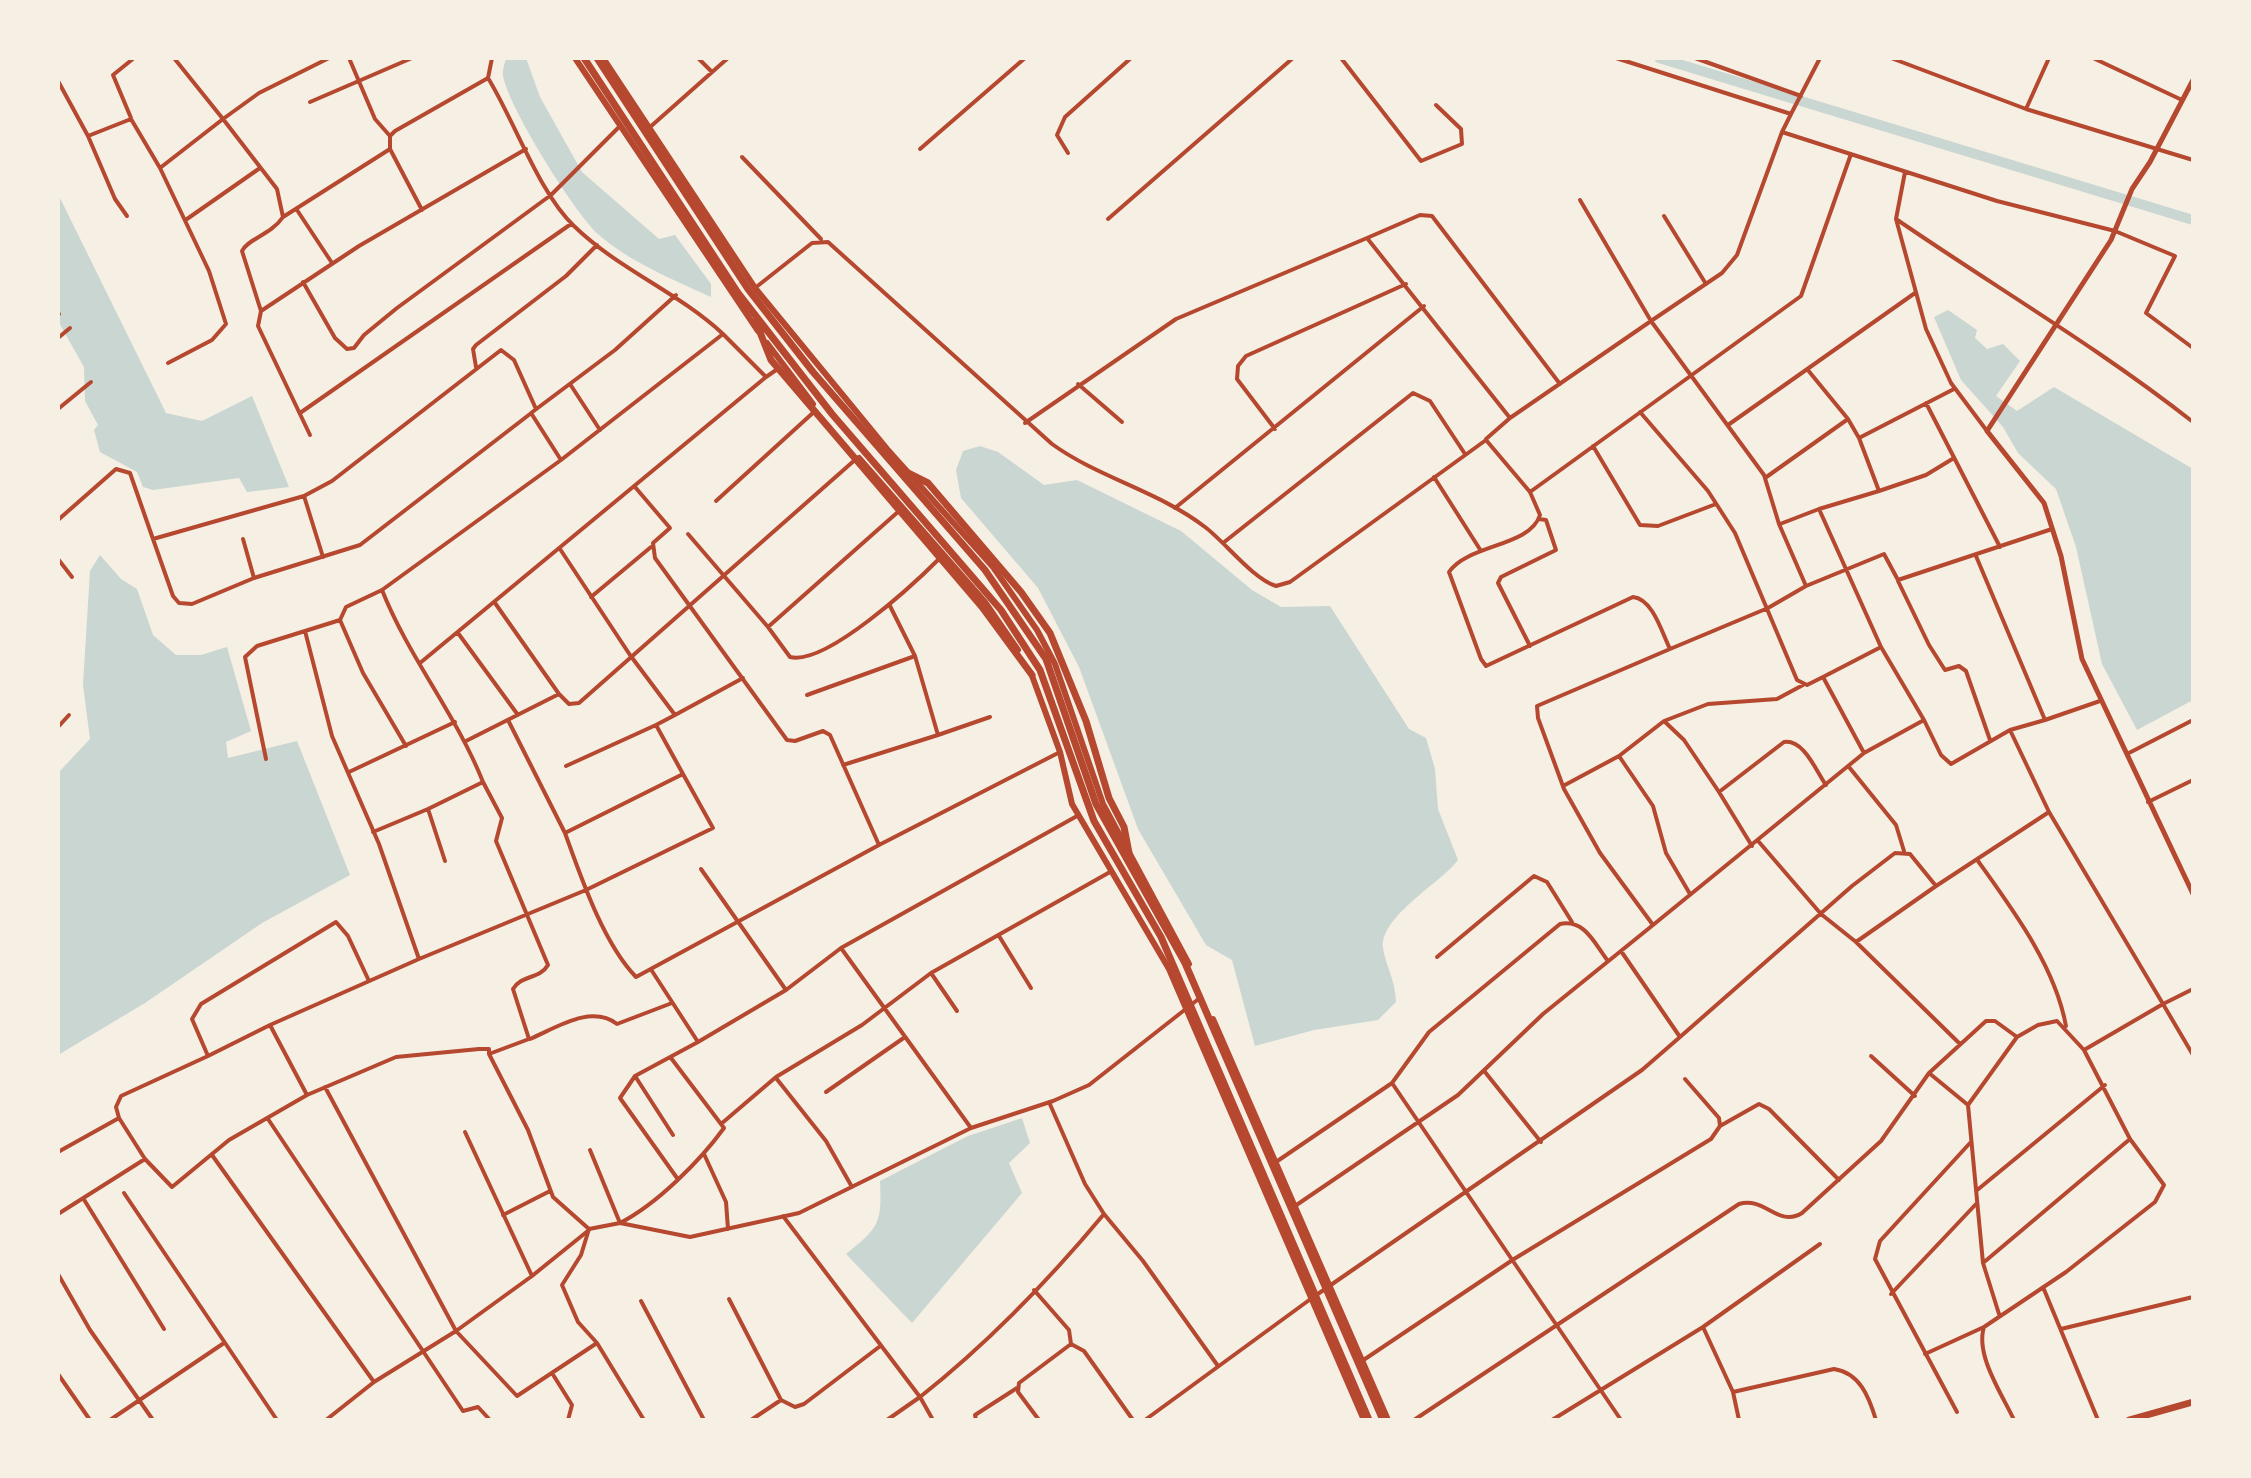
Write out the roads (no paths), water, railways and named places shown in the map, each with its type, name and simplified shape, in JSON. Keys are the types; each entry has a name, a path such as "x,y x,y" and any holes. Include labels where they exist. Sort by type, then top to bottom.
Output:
{"main road":[{"path":"575,58 783,365 817,410 985,602 1032,675 1077,816 1160,950 1367,1420"},
{"path":"584,58 750,309 832,414 1001,610 1040,670 1094,821 1161,937 1367,1420"},
{"path":"604,59 755,288 867,426 993,567 1037,630 1055,664 1103,804 1188,961 1386,1420"},
{"path":"604,59 748,289 813,372 985,570 1046,659 1096,804 1185,963 1386,1420"},
{"path":"750,309 771,360 957,578 1032,675"},
{"path":"896,467 928,483 1021,592 1050,633 1065,665 1109,798 1124,827 1129,853"},
{"path":"2129,1420 2193,1402"}],"street":[{"path":"134,58 113,75 131,119 186,219 226,324 212,340 168,363"},
{"path":"174,58 277,189 283,217"},
{"path":"160,168 259,93 329,58"},
{"path":"349,58 375,119 390,136 390,149 422,210"},
{"path":"310,102 412,58"},
{"path":"492,58 488,78 551,195 571,224 597,245 676,295 723,334 766,377"},
{"path":"698,58 712,72"},
{"path":"649,128 728,58"},
{"path":"920,149 1025,58"},
{"path":"1068,153 1057,135 1065,117 1131,58"},
{"path":"1108,219 1293,58"},
{"path":"1341,58 1415,157 1426,162 1457,149 1464,135 1436,105"},
{"path":"1616,58 1791,114"},
{"path":"1696,58 1800,98"},
{"path":"742,157 821,240 839,250 1025,423 1071,458 1156,495 1223,543 1270,584 1283,585 1486,440 1510,418 1722,273 1746,238 1782,132 1820,58"},
{"path":"1891,58 2026,109 2193,160"},
{"path":"2026,109 2049,58"},
{"path":"2093,58 2182,100"},
{"path":"390,136 488,78"},
{"path":"1987,431 2115,231 2132,189 2193,80"},
{"path":"58,81 88,136 115,199 127,216"},
{"path":"88,136 131,119"},
{"path":"303,282 335,338 347,349 354,348 364,335 397,308 551,195 620,126"},
{"path":"1782,132 1997,201 2115,231 2175,256 2146,313 2193,348"},
{"path":"310,435 258,326 261,311 242,248 272,231 283,217 390,149"},
{"path":"261,311 332,263 526,149"},
{"path":"1530,492 1801,296 1851,154"},
{"path":"186,219 260,168"},
{"path":"1905,172 1896,219 1926,329 1954,388 2044,503 2082,659 2193,894"},
{"path":"1580,200 1651,321 1765,478 1779,524 1806,586"},
{"path":"297,210 332,263"},
{"path":"1025,423 1176,319 1420,215 1432,216 1560,384"},
{"path":"1664,216 1706,284"},
{"path":"1896,219 2054,326 2124,368 2193,422"},
{"path":"300,413 571,224"},
{"path":"1367,238 1510,418"},
{"path":"755,288 797,252 821,240"},
{"path":"476,367 473,349 476,345 566,276 597,245"},
{"path":"1275,429 1237,379 1238,366 1246,356 1406,284"},
{"path":"1728,425 1916,293"},
{"path":"58,520 108,473 122,469 135,485 173,596 184,605 254,578 350,549 371,538 615,350 676,295"},
{"path":"1175,508 1424,306"},
{"path":"58,338 70,328"},
{"path":"266,759 263,735 244,665 245,657 257,646 340,620 346,607 382,590 561,460 723,334"},
{"path":"153,539 304,496 359,461 501,350 510,354 536,409"},
{"path":"420,663 783,365"},
{"path":"1807,369 1848,419 1859,438 1879,491"},
{"path":"58,409 91,382"},
{"path":"570,384 600,430"},
{"path":"1078,384 1122,422"},
{"path":"1859,438 1954,388"},
{"path":"1223,543 1413,393 1430,401 1465,454"},
{"path":"1926,403 2001,547"},
{"path":"716,501 817,410"},
{"path":"1640,412 1716,504 1735,533 1797,680 1803,685"},
{"path":"531,413 561,460"},
{"path":"1765,478 1848,419"},
{"path":"1486,440 1530,492 1538,505 1539,519 1525,533 1461,560 1449,572 1486,666 1633,597 1644,600 1670,649"},
{"path":"1593,446 1640,525 1658,526 1716,504"},
{"path":"495,603 559,694 569,704 579,703 858,457"},
{"path":"1779,524 1926,475 1954,458"},
{"path":"1434,477 1481,551"},
{"path":"591,597 670,528 635,487"},
{"path":"304,496 323,557"},
{"path":"768,627 903,508"},
{"path":"1819,509 1881,647 1941,755 1951,764 2010,730 2100,701"},
{"path":"1530,646 1498,583 1501,577 1556,550 1546,520 1539,519"},
{"path":"1898,580 2052,529"},
{"path":"688,534 790,657 799,659 864,625 890,606 943,554"},
{"path":"243,539 254,578"},
{"path":"651,546 655,558 787,740 795,741 823,731 834,741 879,845"},
{"path":"560,549 630,655 675,715"},
{"path":"1653,925 1600,853 1563,786 1537,706 1768,608 1806,586 1884,554 1929,645 1945,670 1959,666 1966,671 1990,740"},
{"path":"1976,556 2045,720"},
{"path":"58,559 72,577"},
{"path":"382,590 396,625 466,741 502,818 496,841 548,965 539,974 520,981 513,989 529,1039"},
{"path":"890,606 915,656 938,735"},
{"path":"340,620 363,673 406,746"},
{"path":"305,631 332,736 373,832 419,959"},
{"path":"458,633 518,715"},
{"path":"1563,786 1619,756 1664,721 1708,704 1777,699 1881,647"},
{"path":"807,695 915,656"},
{"path":"1823,677 1864,753"},
{"path":"566,766 656,725 743,678"},
{"path":"466,741 559,694"},
{"path":"58,727 69,715"},
{"path":"843,765 990,717"},
{"path":"508,720 565,833 586,890 630,971 642,977 738,919 1059,756"},
{"path":"1295,1206 1420,1122 1485,1072 1543,1014 1864,753 1924,720"},
{"path":"2126,755 2193,720"},
{"path":"1664,721 1684,740 1752,846"},
{"path":"348,772 455,722"},
{"path":"589,1229 553,1197 528,1130 489,1049 396,1057 325,1087 267,1118 172,1187 145,1159 119,1118 116,1107 121,1096 270,1025 586,890 713,828 656,725"},
{"path":"2010,730 2049,812 2193,1055"},
{"path":"1719,792 1784,742 1791,741 1800,746 1826,785"},
{"path":"1619,756 1653,806 1666,853 1690,895"},
{"path":"1848,767 1896,825 1904,851 1917,860 1936,886"},
{"path":"565,833 683,774"},
{"path":"2148,802 2193,780"},
{"path":"373,832 483,782"},
{"path":"428,809 445,861"},
{"path":"1856,942 2049,812"},
{"path":"677,1178 620,1098 635,1076 786,990 841,948 1077,816"},
{"path":"1759,841 1821,914 1856,942 1960,1044"},
{"path":"1145,1420 1312,1298 1642,1070 1886,859 1904,851"},
{"path":"1925,1354 1984,1327 2043,1287 2162,1193 2163,1179 2130,1139 2105,1085 2066,1026 2054,984 2004,898 1978,861"},
{"path":"701,869 786,990"},
{"path":"721,1124 776,1077 885,1008 931,973 1110,872"},
{"path":"1437,957 1534,876 1547,882 1572,922 1583,928 1608,961"},
{"path":"208,1056 192,1019 201,1004 336,922 348,936 369,981"},
{"path":"1276,1162 1392,1083 1429,1032 1560,924 1572,922"},
{"path":"999,936 1031,988"},
{"path":"841,948 971,1128"},
{"path":"1621,951 1680,1037"},
{"path":"652,971 698,1042"},
{"path":"931,973 957,1011"},
{"path":"2084,1050 2193,989"},
{"path":"620,1223 690,1237 799,1213 971,1128 1089,1085 1203,996"},
{"path":"489,1054 587,1016 601,1014 617,1024 672,1003"},
{"path":"1999,1315 1983,1263 1968,1105 2017,1037 2049,1020 2066,1026"},
{"path":"1414,1420 1557,1328 1739,1204 1756,1202 1782,1218 1793,1219 1881,1141 1929,1073 1986,1021 1995,1021 2017,1037"},
{"path":"270,1025 307,1095"},
{"path":"826,1092 905,1037"},
{"path":"1871,1056 1915,1096"},
{"path":"326,1420 374,1382 456,1331 532,1276 589,1229 620,1223 637,1214 704,1154 724,1128 671,1058"},
{"path":"1485,1072 1541,1142"},
{"path":"1929,1073 1968,1105"},
{"path":"635,1076 673,1135"},
{"path":"776,1077 826,1141 852,1187"},
{"path":"1685,1079 1714,1111 1720,1126"},
{"path":"1392,1083 1621,1420"},
{"path":"1976,1191 2105,1085"},
{"path":"325,1087 456,1331 517,1396 597,1343"},
{"path":"1049,1102 1085,1184 1104,1214 1143,1261 1218,1366"},
{"path":"1362,1361 1514,1259 1711,1139 1720,1126 1759,1104 1769,1109 1839,1180"},
{"path":"58,1152 119,1118"},
{"path":"267,1118 463,1411 478,1407 490,1420"},
{"path":"465,1132 532,1276"},
{"path":"1983,1263 2130,1139"},
{"path":"1957,1412 1891,1294 1875,1259 1880,1241 1971,1142"},
{"path":"590,1150 620,1223"},
{"path":"704,1154 726,1202 728,1229"},
{"path":"212,1155 374,1382"},
{"path":"58,1214 145,1159"},
{"path":"503,1215 550,1191"},
{"path":"124,1193 277,1420"},
{"path":"83,1198 164,1329"},
{"path":"1891,1294 1977,1203"},
{"path":"887,1420 951,1373 1104,1214"},
{"path":"783,1216 879,1347 920,1397 933,1420"},
{"path":"589,1229 575,1267 562,1285 578,1322 597,1343 644,1420"},
{"path":"1552,1420 1703,1327 1820,1244"},
{"path":"58,1274 90,1330 153,1420"},
{"path":"2043,1287 2098,1420"},
{"path":"1034,1290 1069,1330 1071,1344"},
{"path":"2061,1329 2193,1297"},
{"path":"729,1299 781,1400 795,1407 804,1404 879,1347"},
{"path":"641,1301 704,1420"},
{"path":"1703,1327 1733,1392 1739,1420"},
{"path":"1984,1327 1980,1340 2014,1420"},
{"path":"110,1420 224,1342"},
{"path":"976,1420 975,1415 1017,1388 1023,1378 1071,1344"},
{"path":"1071,1344 1084,1351 1133,1420"},
{"path":"1733,1392 1834,1369 1845,1371 1865,1391 1876,1420"},
{"path":"552,1373 572,1405 568,1420"},
{"path":"58,1374 90,1420"},
{"path":"1017,1388 1039,1420"},
{"path":"751,1420 781,1400"}],"waterway":[{"path":"1659,58 2193,220"}]}
